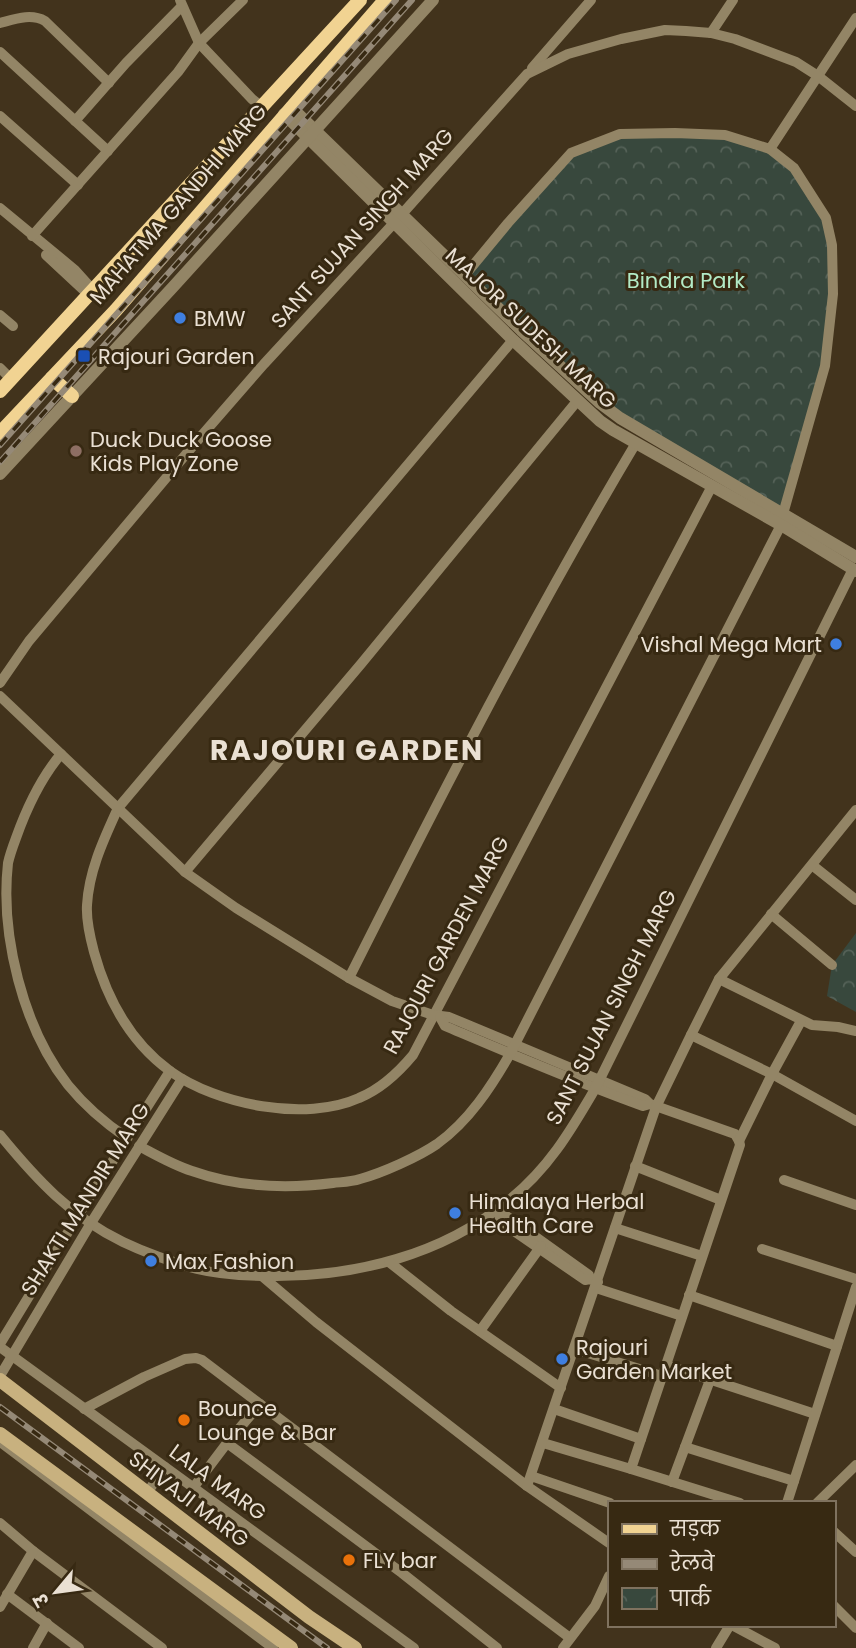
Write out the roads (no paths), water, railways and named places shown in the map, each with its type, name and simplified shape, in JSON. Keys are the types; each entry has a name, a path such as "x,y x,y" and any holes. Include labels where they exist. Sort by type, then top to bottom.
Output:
{"main road":[{"name":"MAHATMA GANDHI MARG","path":"0,391 360,0"},
{"name":"MAHATMA GANDHI MARG","path":"0,433 116,310 384,0"},
{"path":"52,378 72,396"},
{"name":"SHIVAJI MARG","path":"0,1378 309,1617 355,1648"},
{"path":"0,1434 291,1648"}],"street":[{"path":"32,236 178,72 199,43 243,0"},
{"path":"0,474 433,0"},
{"path":"527,74 592,0"},
{"path":"711,33 733,0"},
{"path":"75,121 181,3 199,43 262,107"},
{"path":"0,23 26,17 40,18 109,83"},
{"path":"770,149 856,18"},
{"name":"SANT SUJAN SINGH MARG","path":"0,683 37,632 203,434 527,74 568,54 621,39 665,30 711,33 796,62 856,106"},
{"path":"0,52 108,150"},
{"name":"MAJOR SUDESH MARG","path":"287,111 397,219 513,340 602,423 712,486 782,519"},
{"path":"0,116 78,185"},
{"path":"139,1146 193,1172 230,1181 278,1187 317,1185 359,1180 398,1164 437,1144 469,1114 491,1086 512,1050 782,519 825,366 833,294 832,245 826,218 794,168 770,149 725,135 620,134 570,153 465,275"},
{"path":"0,208 75,270 91,292"},
{"path":"0,214 91,292"},
{"name":"MAJOR SUDESH MARG","path":"397,219 465,275 610,410 855,566"},
{"path":"0,315 13,326"},
{"name":"RAJOURI GARDEN MARG","path":"513,340 118,808 99,850 91,877 87,906 90,937 109,995 120,1016 141,1044 170,1071 197,1087 246,1104 304,1109 335,1106 360,1098 388,1081 401,1069 413,1055 436,1016 712,486"},
{"path":"0,368 11,379"},
{"path":"185,872 361,664 578,400"},
{"path":"602,423 610,410"},
{"path":"349,978 465,748 563,566 636,443"},
{"name":"SANT SUJAN SINGH MARG","path":"0,1135 42,1185 91,1223 122,1241 200,1270 262,1276 363,1269 447,1240 497,1212 549,1161 598,1084 855,566"},
{"path":"0,696 185,872 236,908 349,978 393,1001 436,1016 449,1017 512,1050 598,1084 643,1107 653,1105 735,1134 740,1145 631,1469"},
{"path":"61,754 43,776 26,810 9,860 5,899 10,947 19,988 34,1027 57,1069 83,1102 127,1138"},
{"path":"529,1481 615,1228 653,1105 719,979 855,814"},
{"path":"811,865 856,900"},
{"path":"771,914 832,965"},
{"path":"719,979 801,1021 856,1031"},
{"path":"739,1141 801,1021"},
{"path":"691,1035 772,1074 856,1121"},
{"path":"0,1346 79,1214 170,1071"},
{"name":"SHAKTI MANDIR MARG","path":"0,1378 91,1223 183,1079"},
{"path":"635,1166 721,1200"},
{"path":"784,1180 856,1205"},
{"path":"497,1212 501,1222 541,1246 585,1280 682,1316"},
{"path":"615,1228 702,1256"},
{"path":"480,1331 541,1246"},
{"path":"762,1249 856,1279"},
{"path":"389,1262 451,1311 561,1388"},
{"path":"262,1276 316,1322 608,1542"},
{"path":"788,1501 856,1287"},
{"path":"689,1295 837,1346"},
{"name":"LALA MARG","path":"0,1346 414,1648"},
{"path":"575,1349 662,1376"},
{"path":"84,1409 144,1377 196,1357 570,1638"},
{"path":"666,1365 815,1414"},
{"path":"672,1482 710,1380"},
{"path":"193,1488 260,1404"},
{"path":"554,1409 641,1439"},
{"path":"0,1442 273,1648"},
{"path":"227,1443 497,1648"},
{"path":"543,1443 734,1501"},
{"path":"685,1447 794,1481"},
{"path":"819,1501 856,1465"},
{"path":"146,1493 165,1468"},
{"path":"529,1481 608,1502"},
{"path":"0,1523 162,1648"},
{"path":"835,1533 856,1552"},
{"path":"0,1607 33,1551"},
{"path":"562,1648 595,1606 608,1578"},
{"path":"7,1594 79,1648"},
{"path":"835,1607 856,1628"},
{"path":"33,1648 47,1623"},
{"path":"716,1648 730,1627"},
{"path":"735,1627 775,1648"}],"railway":[{"path":"0,445 396,0"},
{"path":"0,462 412,0"},
{"path":"0,1407 327,1648"}],"place":[{"name":"BMW","path":"180,318"},
{"name":"Rajouri Garden","path":"84,356"},
{"name":"Duck Duck Goose Kids Play Zone","path":"76,451"},
{"name":"Vishal Mega Mart","path":"836,644"},
{"name":"Himalaya Herbal Health Care","path":"455,1213"},
{"name":"Max Fashion","path":"151,1261"},
{"name":"Rajouri Garden Market","path":"562,1359"},
{"name":"Bounce Lounge & Bar","path":"184,1420"},
{"name":"FLY bar","path":"349,1560"}],"district":[{"name":"RAJOURI GARDEN","path":"347,750"}],"park label":[{"name":"Bindra Park","path":"686,280"}]}
